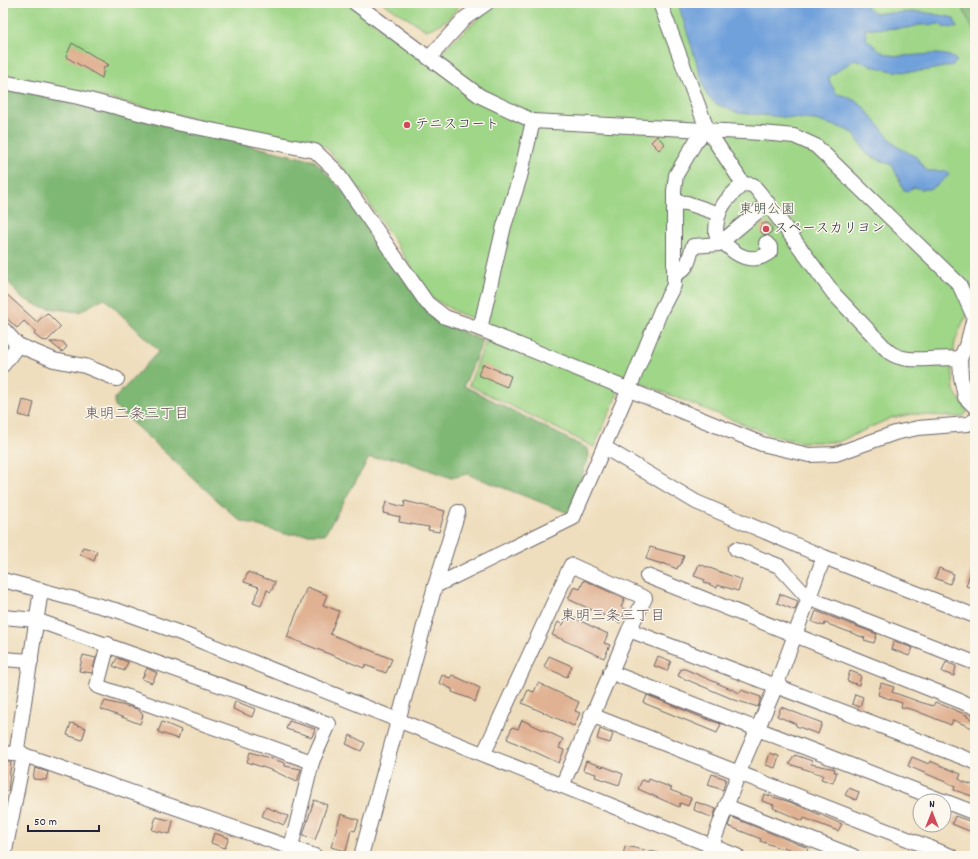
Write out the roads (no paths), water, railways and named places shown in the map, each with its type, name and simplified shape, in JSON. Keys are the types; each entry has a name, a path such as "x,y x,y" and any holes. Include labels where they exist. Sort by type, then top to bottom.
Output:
{"street":[{"path":"355,3 480,96 533,121 706,129 794,136 816,146 959,284 975,317 968,341 960,359 960,377 965,397 975,405"},
{"path":"429,58 465,18 487,3"},
{"path":"660,3 706,129 743,184"},
{"path":"3,82 78,97 181,124 315,151 335,170 427,303 445,317 480,329 630,389 762,444 809,455 836,454 894,433 918,428 968,424 975,420"},
{"path":"480,329 504,226 520,177 533,121"},
{"path":"434,586 573,518 630,389 661,310 674,285 674,202 676,175 696,141 706,129"},
{"path":"766,243 770,247 770,252 764,256 752,259 737,254 722,242 716,233 719,214 724,202 743,184 753,185 768,203 834,294 889,352 897,358 905,359 946,357 960,359"},
{"path":"674,202 687,203 719,214"},
{"path":"674,275 683,271 688,264 693,246 719,244 768,203"},
{"path":"3,329 18,344 54,360 86,366 117,379"},
{"path":"3,365 18,344"},
{"path":"604,447 696,502 824,557 975,616"},
{"path":"361,856 434,586 458,512"},
{"path":"736,549 779,566 808,598 975,663"},
{"path":"709,851 739,772 776,686 824,557"},
{"path":"484,753 571,565 645,598 610,672 562,786"},
{"path":"646,576 975,707"},
{"path":"3,580 119,611 176,632 484,753 709,851 737,856"},
{"path":"24,755 17,749 41,590"},
{"path":"3,617 36,620 108,644 329,724 312,762 291,847"},
{"path":"629,630 975,762"},
{"path":"108,644 96,686 312,762"},
{"path":"3,659 30,661"},
{"path":"610,672 923,793"},
{"path":"591,716 739,772 951,856"},
{"path":"3,753 24,755 315,856"},
{"path":"4,856 24,755"},
{"path":"952,804 975,813"},
{"path":"726,806 853,856"}],"water":[{"path":"678,3 867,3 865,6 876,13 922,12 954,19 957,28 943,27 940,24 919,25 908,28 865,29 867,40 884,53 895,56 943,55 951,57 957,61 953,65 915,72 903,72 868,65 855,59 829,77 830,83 837,94 846,96 861,104 896,146 916,157 927,171 947,171 949,175 930,189 920,189 914,187 908,191 904,190 892,165 868,155 853,133 815,120 738,113 716,104 707,96"}],"place":[{"name":"テニスコート","path":"407,125"},
{"name":"スペースカリヨン","path":"766,229"}],"district":[{"name":"東明二条三丁目","path":"137,415"},
{"name":"東明三条三丁目","path":"613,617"}],"park label":[{"name":"東明公園","path":"767,210"}]}
